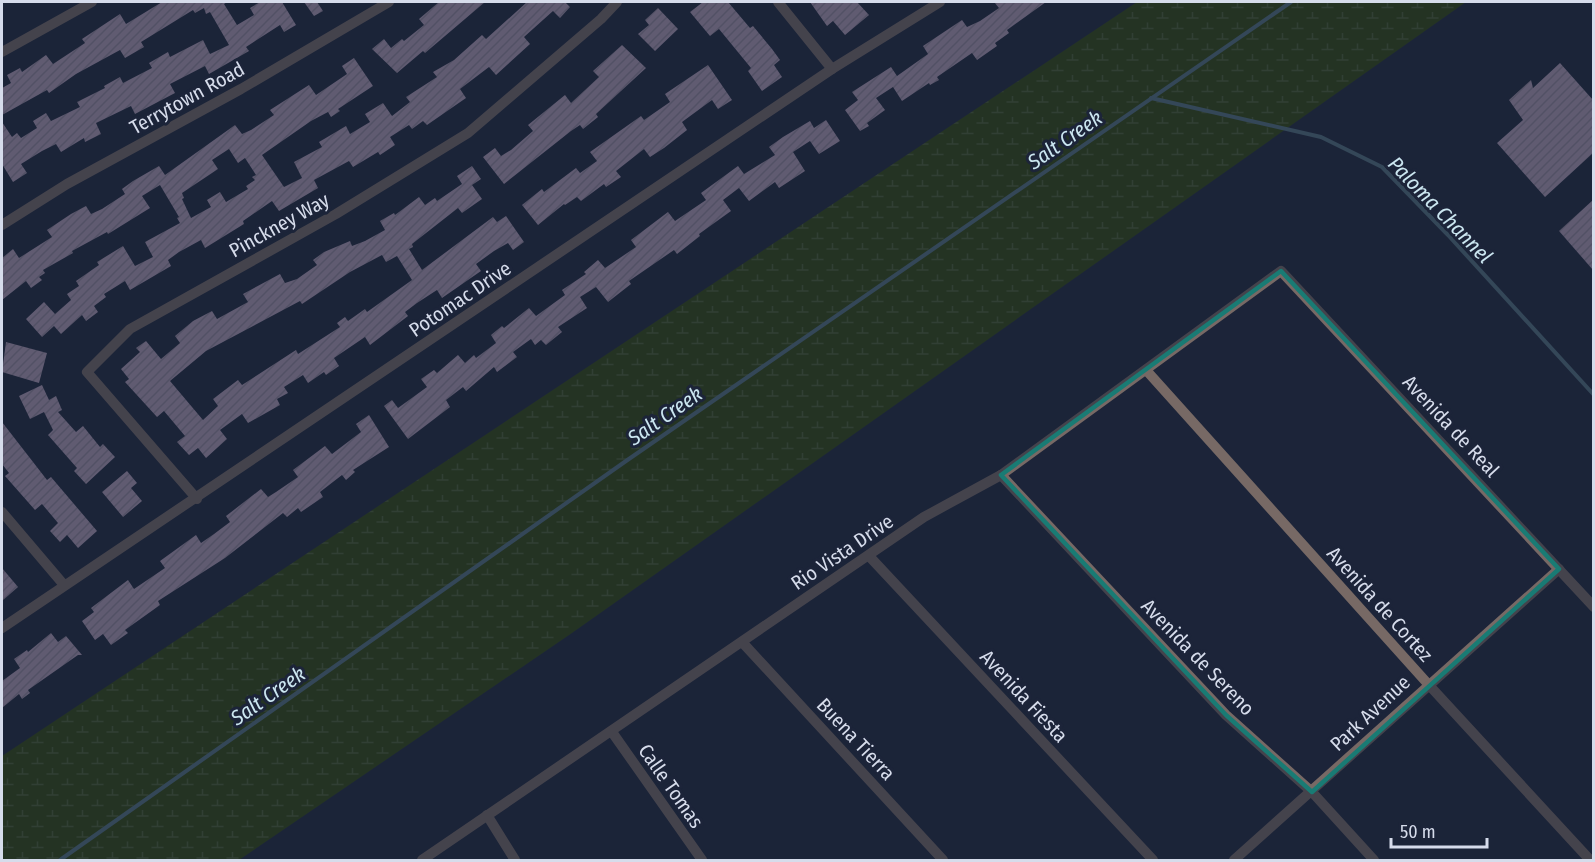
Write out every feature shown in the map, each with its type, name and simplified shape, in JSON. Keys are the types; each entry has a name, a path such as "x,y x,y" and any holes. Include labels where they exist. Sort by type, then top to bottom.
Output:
{"street":[{"path":"2,52 92,2"},
{"name":"Terrytown Road","path":"2,225 67,184 241,89 389,2"},
{"name":"Pinckney Way","path":"197,499 87,372 130,329 336,214 468,133 601,19 617,2"},
{"path":"778,2 832,69"},
{"name":"Potomac Drive","path":"2,628 197,499 832,69 940,2"},
{"name":"Rio Vista Drive","path":"422,861 924,517 1001,475 1281,271"},
{"name":"Avenida de Real","path":"1281,271 1593,607"},
{"name":"Avenida de Cortez","path":"1146,370 1590,861"},
{"name":"Avenida de Sereno","path":"1001,475 1226,715 1312,792 1374,861"},
{"path":"2,512 64,585"},
{"name":"Avenida Fiesta","path":"869,556 1154,861"},
{"name":"Park Avenue","path":"1234,861 1428,684 1559,569"},
{"name":"Buena Tierra","path":"742,642 943,861"},
{"name":"Calle Tomas","path":"612,732 702,861"},
{"path":"487,815 515,861"}],"highlighted area":[{"path":"1281,271 1559,569 1312,792 1226,715 1001,475"}],"green space":[{"path":"1137,2 1466,2 572,633 239,860 2,860 2,756"}],"building":[{"path":"162,2 227,2 224,4 237,25 254,15 250,8 260,2 282,2 296,25 284,32 280,25 246,47 249,51 209,74 205,66 170,84 175,93 135,114 131,106 96,123 101,134 85,142 84,138 61,152 56,144 42,151 21,164 27,173 13,182 2,164 2,122 12,137 17,133 21,138 37,128 33,121 46,113 51,121 80,107 77,102 105,88 104,86 120,77 123,83 152,68 149,63 168,52 170,57 203,40 210,54 229,45 210,12 206,14 204,8 195,13 193,10 141,42 144,47 125,58 120,50 76,74 49,93 47,90 2,115 2,88 11,83 7,75 20,68 22,72 46,55 53,64 85,43 82,39 120,14 126,24"},
{"path":"304,2 317,2 323,11 314,16"},
{"path":"439,2 485,2 425,53 423,51 397,73 372,49 384,39 391,48 402,39 404,41 424,25 419,19"},
{"path":"527,2 565,2 570,7 560,18 553,11 524,37 530,44 496,75 489,67 460,89 466,98 427,125 423,121 412,129 409,125 390,137 395,145 380,155 378,152 353,167 349,161 314,180 318,188 279,211 272,201 243,221 244,224 205,248 201,240 179,252 168,260 171,266 130,290 125,281 104,294 106,297 94,306 98,312 86,321 82,315 61,334 54,326 42,337 26,319 44,302 55,314 71,300 67,294 79,286 76,281 99,265 97,262 123,246 135,266 153,257 145,242 180,223 177,218 179,217 160,185 142,196 150,208 108,234 107,232 72,251 73,253 43,270 45,273 39,277 42,280 31,288 26,281 2,300 2,258 13,249 19,258 52,237 47,230 71,214 86,206 91,214 102,209 125,194 122,189 159,166 165,175 235,125 242,134 251,130 274,115 270,110 309,85 316,95 347,74 342,66 354,58 373,86 338,109 340,111 331,117 328,112 311,121 262,155 284,187 302,178 294,162 322,147 319,142 346,126 350,134 370,122 365,114 383,103 392,116 410,102 406,97 437,77 433,72 454,60 482,35 486,39","holes":["229,149 238,163 245,158 256,175 252,177 255,180 246,186 248,189 226,202 220,192 207,200 211,207 191,218 182,199 184,198 182,193 218,169 212,160"]},
{"path":"703,2 728,2 750,28 753,26 780,60 774,65 782,77 762,91 748,71 751,68 719,29 710,36 690,12"},
{"path":"810,2 857,2 869,15 845,35 833,21 827,26"},
{"path":"994,2 1046,2 1007,30 1009,33 995,43 997,46 977,60 972,53 937,77 939,80 930,85 929,83 902,101 893,87 876,98 885,110 867,123 869,126 860,131 845,110 858,100 852,92 891,67 897,76 928,54 923,46 962,20 967,27 980,21 999,8"},
{"path":"658,8 678,29 655,51 638,34 649,25 645,20"},
{"path":"622,45 646,68 596,114 598,117 583,129 580,125 571,131 504,184 483,157 495,148 501,156 511,150 533,131 528,125 565,95 571,103 599,77 593,71"},
{"path":"1560,63 1593,100 1593,153 1545,197 1497,143 1523,120 1509,100 1531,80 1533,88"},
{"path":"708,65 732,100 718,109 712,100 682,122 687,130 664,148 650,157 644,149 616,171 621,177 606,187 604,184 581,201 577,197 564,204 538,225 522,205 542,189 544,192 576,168 580,173 597,161 590,152 641,116 644,120 670,102 665,94"},
{"path":"826,120 840,141 819,154 810,141 793,152 805,171 779,188 775,182 749,201 739,188 723,200 731,211 699,234 700,236 677,254 674,250 629,281 631,284 608,302 596,287 580,297 587,308 558,327 562,332 546,345 541,340 535,345 531,339 513,352 517,357 497,372 494,367 466,391 463,387 446,400 450,407 408,439 384,406 392,400 398,408 427,387 421,379 434,370 437,373 458,355 465,363 474,355 476,358 496,343 491,335 502,326 504,328 529,308 536,316 565,295 562,290 586,274 584,272 598,260 605,268 636,247 631,240 668,212 675,221 706,200 701,193 738,166 744,174 775,155 769,147 783,137 810,121 814,128"},
{"path":"472,166 481,179 472,185 482,199 462,213 458,208 412,244 413,247 409,249 422,270 493,217 497,222 506,216 524,242 513,250 508,243 494,251 476,264 481,271 442,298 437,290 417,303 405,312 408,316 370,345 365,337 334,358 339,366 326,375 324,372 308,383 303,375 284,387 288,393 277,399 280,405 248,423 242,414 220,430 227,439 206,458 198,448 189,455 177,442 185,436 164,411 157,417 125,382 129,379 121,369 140,352 136,348 146,341 161,359 180,343 175,336 193,321 212,311 217,319 248,302 243,294 280,274 285,283 297,279 317,265 313,260 324,252 350,241 352,246 385,230 380,221 394,213 395,215 419,197 425,205 435,198 437,201 462,184 457,176","holes":["382,255 386,262 397,256 412,280 367,312 365,309 348,321 345,317 337,323 340,327 298,354 296,350 242,385 238,380 213,399 218,406 203,420 170,381 206,351 300,301 302,304 350,272"]},
{"path":"1593,200 1593,270 1559,231"},
{"path":"6,342 47,353 39,383 2,372"},
{"path":"42,385 49,400 56,396 62,410 58,412 76,432 83,426 100,447 103,444 115,457 86,484 74,471 77,468 48,435 53,430 44,412 30,419 19,396"},
{"path":"369,415 389,447 353,470 355,472 346,480 342,475 320,492 323,497 301,512 298,508 287,517 283,513 225,558 158,601 160,605 125,630 128,633 111,645 103,634 95,640 82,621 94,612 91,608 128,580 134,589 165,568 160,561 196,535 201,543 214,534 230,522 226,516 261,489 268,497 298,477 293,470 325,446 332,454 361,432 356,424"},
{"path":"2,422 47,480 51,477 97,531 78,548 67,535 60,542 50,531 58,523 42,504 35,510 5,476 9,473 2,464"},
{"path":"127,471 137,483 131,488 142,501 123,517 102,492"},
{"path":"2,568 18,587 2,601"},
{"path":"51,633 58,642 66,636 82,655 78,655 28,690 30,693 22,699 19,694 2,708 2,681 20,668 14,659 27,650 28,652"}],"waterway":[{"name":"Salt Creek","path":"60,860 626,461 1291,2"},
{"name":"Paloma Channel","path":"1151,98 1321,137 1382,167 1448,235 1594,395"}]}
